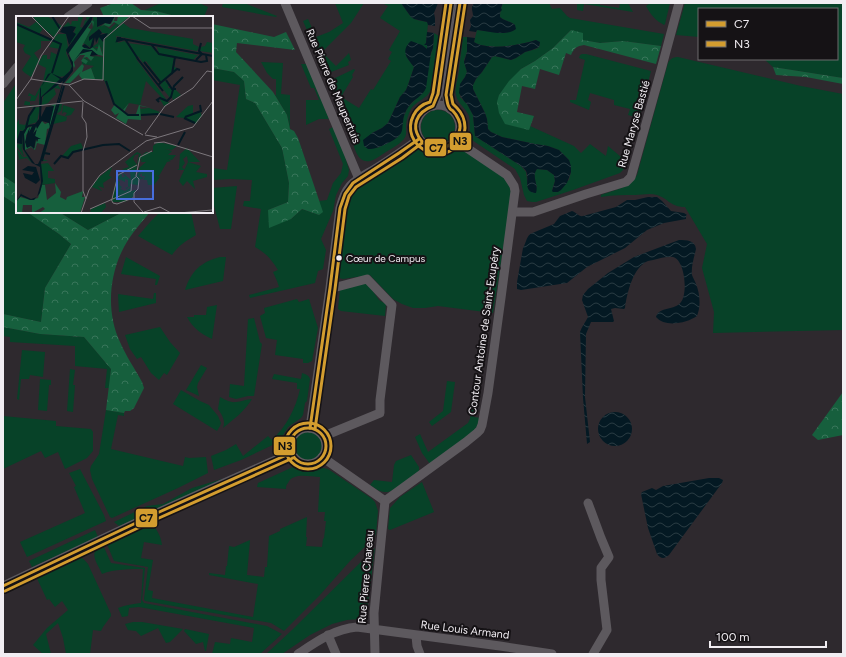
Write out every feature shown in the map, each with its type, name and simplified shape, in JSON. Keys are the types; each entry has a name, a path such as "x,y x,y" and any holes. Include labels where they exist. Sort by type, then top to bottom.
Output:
{"street":[{"name":"Rue Pierre de Maupertuis","path":"285,3 359,178"},
{"path":"433,106 440,87 451,3"},
{"path":"450,109 442,106 433,106 424,110 417,119 416,129 419,139 427,146 437,149 447,147 455,140 459,132 459,123 456,115 447,103 446,95 460,3"},
{"name":"Rue Maryse Bastié","path":"513,212 533,212 626,182 631,177 679,3"},
{"path":"69,16 85,4"},
{"path":"3,84 16,68"},
{"path":"310,428 340,208 346,192 359,178 419,139"},
{"name":"Contour Antoine de Saint-Exupéry","path":"385,501 466,442 480,430 482,425 488,393 515,191 511,180 507,175 455,140"},
{"path":"324,436 380,413 380,400 392,305 367,279 333,288"},
{"path":"310,428 319,431 324,436 326,448 322,457 315,462 306,464 297,460 291,453 290,444 293,435 301,429 310,428"},
{"path":"3,586 157,513 291,453"},
{"path":"322,457 385,501"},
{"name":"Rue Pierre Chareau","path":"375,654 374,613 385,501"},
{"path":"588,503 609,557 601,568 600,580 607,630 594,654"},
{"name":"Rue Louis Armand","path":"298,654 328,635 353,628 374,629 552,654"},
{"path":"328,635 336,654"},
{"path":"416,636 420,654"}],"green space":[{"path":"114,3 131,3 141,10 156,11 175,16 104,16 100,8"},
{"path":"161,3 199,3 208,7 204,16 175,16 145,10"},
{"path":"223,3 244,3 277,16 222,7"},
{"path":"335,3 364,3 351,23 322,52 336,66 349,53 351,60 348,62 349,65 326,74 303,21 308,19 316,37 329,32 343,23"},
{"path":"382,3 401,3 411,17 427,22 428,24 425,45 427,45 427,49 406,56 414,67 406,90 400,97 388,123 372,133 377,148 398,137 408,107 416,99 433,48 434,33 439,36 431,90 427,96 411,109 407,120 405,138 398,145 376,159 366,161 362,160 356,153 352,136 329,81 354,69 355,70 352,75 353,77 341,97 359,108 371,89 373,90 391,61 388,59 392,52 389,50 400,31 380,18 388,6"},
{"path":"503,3 549,3 552,9 560,8 570,18 664,34 661,46 623,41 600,43 582,40 571,30 553,48 521,69 499,95 528,130 530,126 574,146 581,153 590,144 606,156 608,146 627,162 624,169 620,173 536,202 527,201 520,178 515,169 472,140 470,135 469,116 458,101 456,92 463,37 467,37 467,52 464,60 467,72 462,81 460,97 467,104 473,115 475,136 521,166 526,172 528,188 530,191 537,187 534,175 537,169 547,170 554,175 555,181 552,190 569,180 571,172 569,160 559,150 548,146 502,137 491,132 488,129 485,113 473,89 476,79 492,57 495,56 511,60 525,52 539,47 540,44 536,40 522,44 496,47 480,45 474,42 477,30 504,33 514,30 515,25 500,17"},
{"path":"577,3 600,3 600,5 619,8 620,3 628,3 633,12 584,4 583,11 577,10"},
{"path":"650,3 670,3 664,25 656,19 646,6"},
{"path":"685,3 843,3 843,78 773,67 765,60 838,60 838,8 698,8 698,37 676,35"},
{"path":"213,24 274,37 286,32 295,50 237,43 236,52 273,92 287,115 290,129 294,131 298,138 323,212 319,215 302,209 291,219 269,228 268,210 288,202 289,183 282,148 255,103 246,99 244,81 234,72 213,68"},
{"path":"571,30 583,33 583,40 600,43 623,41 661,46 656,64 584,45 579,46 571,55 566,53 559,75 540,69 535,89 522,86 517,112 534,116 529,130 505,124 499,113 497,102 499,95 509,81 521,69 553,48"},
{"path":"582,54 651,71 639,118 628,115 630,109 614,105 614,100 590,93 588,100 591,102 589,110 570,102 570,100 576,100 585,60 579,58"},
{"path":"678,57 801,86 843,94 843,330 713,333 714,312 702,268 707,244 685,207 676,206 661,196 654,194 601,197 601,195 626,186 637,175 668,63 672,58"},
{"path":"261,62 283,63 281,94 290,95 290,129 287,115 275,95 276,79 273,79 267,73"},
{"path":"301,64 307,64 329,119 319,119 306,125 306,100 319,100 314,88 311,88"},
{"path":"773,67 843,78 843,84 806,77 776,75"},
{"path":"213,68 234,72 244,81 246,99 255,103 282,148 289,183 288,202 268,210 291,219 302,209 319,215 322,212 319,201 327,200 333,183 341,173 343,164 329,129 333,127 344,153 349,170 348,176 342,183 336,195 333,211 321,239 326,250 323,269 318,271 315,283 250,298 249,295 279,287 273,272 278,270 263,252 255,247 261,209 243,206 244,201 250,201 252,180 213,180 213,168 227,170 240,85 213,80"},
{"path":"16,84 16,184 3,176 3,103"},
{"path":"435,110 441,110 445,111 452,117 455,127 454,134 448,141 441,144 435,144 431,143 424,137 421,130 421,124 422,120 428,113"},
{"path":"415,149 437,154 455,150 463,150 505,178 510,186 511,193 509,210 493,313 438,306 413,308 393,299 370,275 343,279 339,278 346,202 349,195 408,151"},
{"path":"3,176 16,184 16,204 3,196"},
{"path":"237,186 231,229 220,229 213,202 213,188"},
{"path":"3,196 16,204 16,213 28,213 71,244 45,288 41,322 3,314"},
{"path":"28,213 61,213 88,230 121,213 149,213 124,247 112,281 111,306 116,330 122,347 144,388 134,408 130,411 125,411 124,413 106,410 111,369 84,337 40,334 3,327 3,314 41,322 45,288 71,244"},
{"path":"61,213 121,213 88,230"},
{"path":"159,213 191,213 196,235 180,246 172,255 138,236"},
{"path":"126,257 160,276 157,285 155,285 156,279 121,274"},
{"path":"226,257 223,281 185,290 187,283 198,268 213,259"},
{"path":"364,282 368,284 379,300 386,304 385,316 341,311 338,309 340,289"},
{"path":"154,293 156,293 156,303 119,312 118,294 153,299"},
{"path":"297,299 299,302 309,299 318,328 312,361 308,363 303,363 303,359 275,355 277,340 266,338 260,316 265,313 264,308"},
{"path":"217,305 212,339 198,330 187,317 194,317 194,315 206,315 207,307"},
{"path":"254,318 260,342 262,344 254,396 236,399 229,397 230,384 244,386 248,319"},
{"path":"3,327 40,334 84,337 111,369 109,388 105,388 107,369 75,366 75,346 10,342 10,337 3,336"},
{"path":"160,327 170,342 180,353 167,375 164,373 159,380 151,373 141,357 137,359 130,349 125,335"},
{"path":"22,350 45,352 43,377 30,375 29,379 21,379 19,400 17,399"},
{"path":"201,365 207,368 198,383 197,387 199,396 186,390"},
{"path":"70,369 75,370 73,385 75,385 73,412 67,411"},
{"path":"302,373 310,379 307,401 305,403 301,418 288,427 279,442 241,460 214,470 211,456 236,444 243,456 268,436 272,440 277,435 290,417 300,389 297,389 297,383 272,379 274,374 301,379"},
{"path":"40,379 51,380 51,385 49,385 47,411 38,410"},
{"path":"447,381 455,382 451,412 432,426 429,422 443,411"},
{"path":"474,385 478,386 474,417 480,418 478,426 473,432 430,464 422,453 415,437 420,434 428,452 468,423 470,419"},
{"path":"181,390 209,405 218,416 221,423 217,431 173,404"},
{"path":"843,392 843,435 818,440 812,435"},
{"path":"220,397 227,401 234,402 252,399 243,411 223,428 224,420 218,409"},
{"path":"106,410 124,413 124,416 118,415 111,449 183,466 185,457 206,457 208,473 112,518 110,517 92,479 90,470 99,454"},
{"path":"3,416 56,421 56,426 91,429 93,432 93,451 87,458 65,469 58,452 45,458 41,451 3,469"},
{"path":"308,432 318,436 322,446 318,456 308,460 298,456 294,446 298,436"},
{"path":"411,455 419,467 419,472 398,488 385,492 377,490 370,485 374,480 392,482 394,465 396,461"},
{"path":"293,467 306,470 323,468 328,469 371,498 375,502 378,511 376,534 373,539 350,561 319,596 284,631 271,623 145,601 148,567 114,561 106,542 149,522 158,532 162,545 144,542 141,558 153,560 148,590 153,591 152,598 253,617 258,584 209,575 209,573 225,575 229,546 234,547 250,540 247,575 264,577 265,567 267,567 269,536 280,531 280,529 307,517 306,546 322,547 326,521 324,521 325,512 318,512 320,477 294,477 287,484 286,489 257,487 258,483"},
{"path":"80,469 106,521 27,557 20,542 85,513 74,487 76,486 69,473"},
{"path":"222,479 224,480 119,526 114,522 147,506 163,504 192,488"},
{"path":"422,482 434,512 390,530 388,529 390,508 400,497"},
{"path":"95,530 98,537 32,567 29,561"},
{"path":"103,545 111,563 145,568 142,600 144,603 267,626 282,634 260,654 212,654 215,642 230,644 231,638 252,642 254,628 139,607 129,608 128,616 122,617 118,608 141,603 143,569 117,570 102,574 94,554 98,548"},
{"path":"375,548 367,611 363,617 360,619 347,620 332,624 310,635 282,654 266,654 292,630"},
{"path":"74,556 82,558 88,564 111,616 101,631 93,630 90,654 66,654 58,623 46,634 51,654 43,654 33,645 47,628 68,610 62,601 55,607 49,599 47,600 35,574"},
{"path":"142,622 183,629 170,642 166,643 158,628 141,636 136,631 128,630 125,624"},
{"path":"185,629 209,634 206,651 203,642 196,644 184,631"}],"water":[{"path":"401,3 438,3 434,13 435,26 428,25 427,22 411,17"},
{"path":"474,3 503,3 500,17 515,25 516,29 507,33 477,30 476,32 469,31 471,26 470,20 473,16 472,8"},
{"path":"427,32 434,33 433,48 425,91 406,110 403,119 402,131 399,136 386,144 368,149 364,146 363,140 388,123 400,97 408,85 414,67 406,54 406,48 411,41 422,45 427,49 427,45 424,45 426,43"},
{"path":"467,37 475,38 474,42 480,45 496,47 522,44 536,40 540,42 539,47 525,52 511,60 495,56 492,57 476,79 473,89 485,113 488,129 491,132 502,137 548,146 559,150 569,160 571,172 567,183 558,192 552,191 555,181 554,175 547,170 537,169 535,172 537,187 536,193 529,190 525,169 475,136 473,115 459,93 460,84 467,72 464,62 467,52"},
{"path":"657,197 671,211 684,213 687,215 686,219 664,223 647,230 625,248 587,267 567,283 521,290 517,289 523,248 530,234 554,224 560,216 572,211 580,216 583,216 616,207 627,200"},
{"path":"679,240 692,242 696,249 692,275 699,296 697,316 688,321 676,323 665,322 656,317 660,311 678,305 683,298 685,285 683,270 677,259 670,257 648,261 638,269 629,288 625,308 611,309 613,322 591,322 586,334 585,397 590,442 587,444 580,332 588,317 582,300 583,295 588,289 608,273 634,257"},
{"path":"612,412 618,412 622,413 629,419 632,429 631,436 625,443 618,446 612,446 608,445 601,439 598,432 598,426 599,422 605,415"},
{"path":"709,478 719,478 723,480 669,555 661,558 657,554 648,528 641,494 642,492 652,488 656,490 663,486"}],"transit line":[{"name":"N3","path":"446,3 433,93 430,102 420,107 416,111 411,125 412,136 415,142 424,150 436,154 448,152 453,149 462,140 465,131 463,117 453,104 451,95 465,4"},
{"name":"C7","path":"451,3 438,94 433,106 422,112 417,120 416,129 419,137 425,144 432,148 442,148 453,143 460,131 459,121 448,106 446,95 460,3"},
{"name":"C7","path":"310,428 340,208 345,194 353,183 419,139"},
{"name":"N3","path":"315,429 345,209 349,196 356,187 402,158 422,143"},
{"name":"N3","path":"304,423 312,423 321,427 327,433 331,446 327,459 321,465 312,469 304,469 295,465 289,459 285,450 285,442 289,433 295,427 304,423"},
{"name":"C7","path":"312,428 321,433 325,439 326,446 325,453 321,459 312,464 304,464 295,459 291,453 290,442 295,433 301,429 312,428"},
{"name":"C7","path":"3,586 157,513 291,453"},
{"name":"N3","path":"5,591 159,518 293,458"}],"place":[{"name":"Cœur de Campus","path":"339,258"}]}
